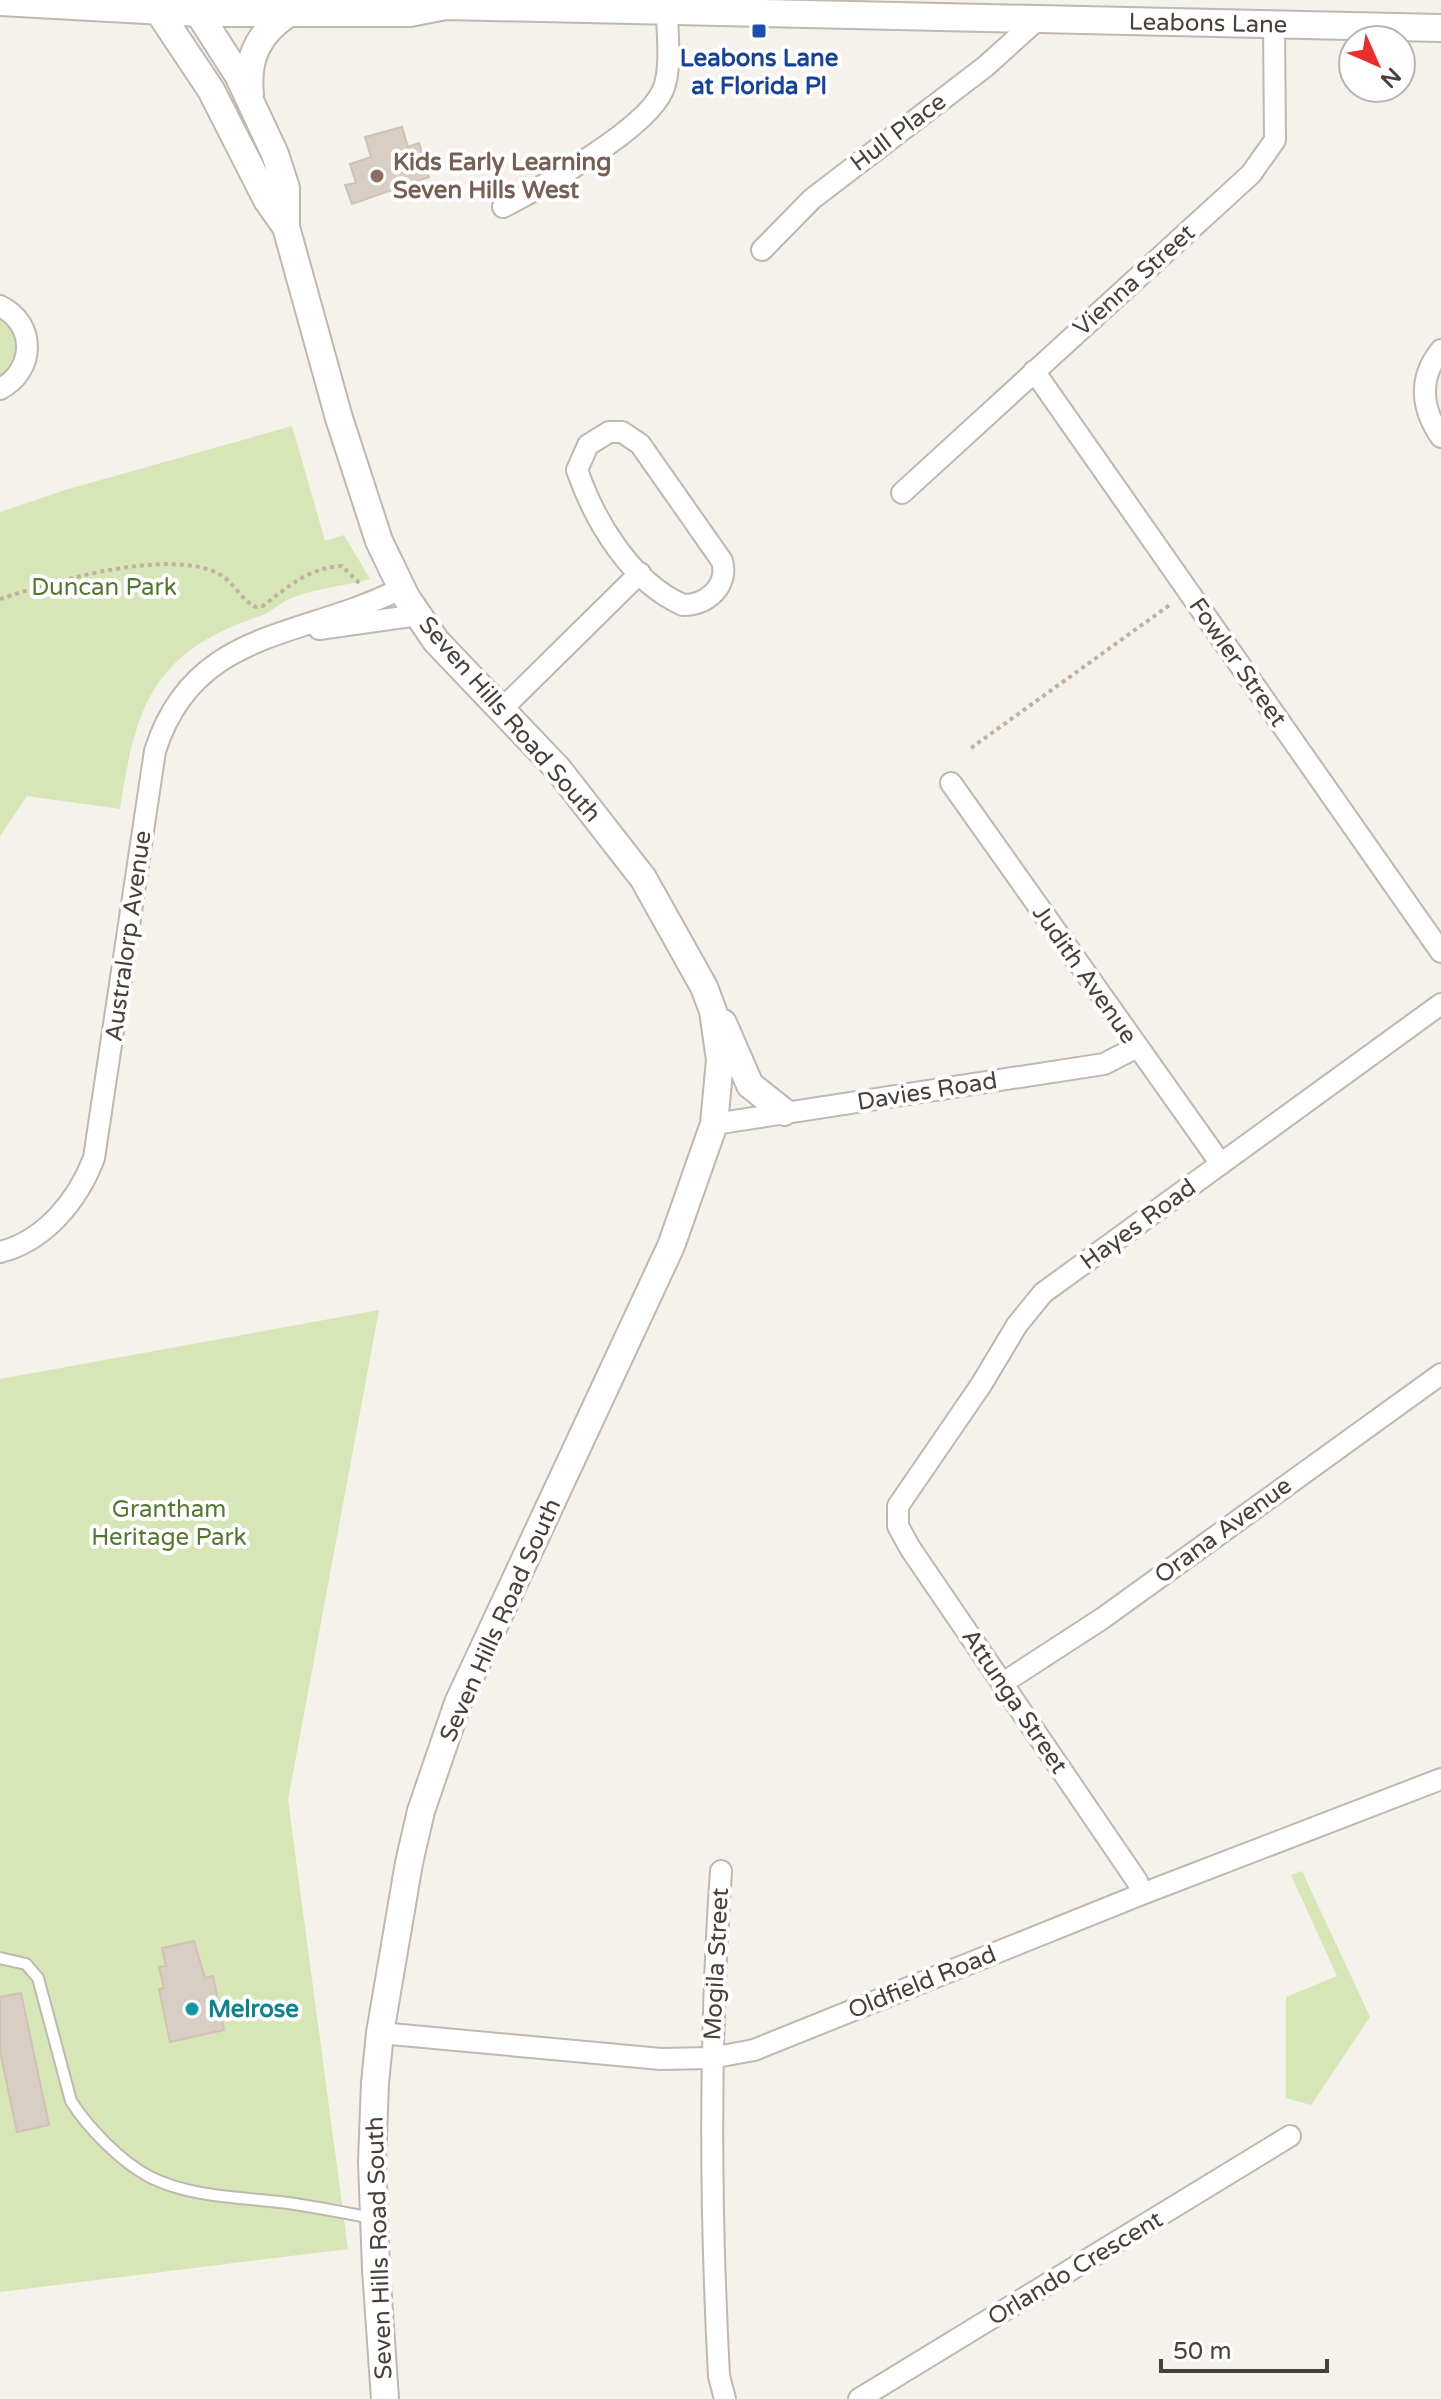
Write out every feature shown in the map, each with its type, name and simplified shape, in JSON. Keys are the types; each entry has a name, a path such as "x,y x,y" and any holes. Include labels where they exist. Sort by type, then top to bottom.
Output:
{"street":[{"name":"Leabons Lane","path":"0,2 154,5 289,13 410,13 437,3 667,10 957,8 1038,19 1441,28"},
{"name":"Seven Hills Road South","path":"154,5 211,90 267,200 286,227"},
{"name":"Seven Hills Road South","path":"195,7 251,99 286,188 286,227 352,459 379,541 402,588 418,615 456,663 584,799 643,878 694,964 713,1011 720,1060 714,1124 665,1260 458,1703 434,1767 409,1863 380,2033 372,2162 385,2399"},
{"path":"503,207 553,181 599,149 660,96 666,80 667,10"},
{"path":"251,99 252,54 270,27 289,13"},
{"name":"Hull Place","path":"762,250 812,199 986,66 1038,19"},
{"name":"Vienna Street","path":"902,493 1251,174 1275,140 1274,24"},
{"path":"0,306 14,314 23,327 28,352 21,372 0,389"},
{"path":"1441,350 1429,368 1423,389 1427,414 1441,437"},
{"name":"Fowler Street","path":"1034,371 1441,952"},
{"path":"609,432 622,432 640,444 722,561 724,573 717,590 701,602 688,605 673,601 640,573 607,533 577,470 588,445 609,432"},
{"path":"501,710 640,573"},
{"name":"Australorp Avenue","path":"0,1252 29,1240 60,1216 81,1188 94,1158 155,751 164,722 180,694 208,667 230,654 375,602 402,588"},
{"name":"Australorp Avenue","path":"275,636 418,615"},
{"name":"Judith Avenue","path":"951,783 1221,1164"},
{"name":"Hayes Road","path":"898,1506 1036,1300 1441,1004"},
{"name":"Seven Hills Road South","path":"713,1011 727,1028 750,1085 784,1112"},
{"name":"Davies Road","path":"714,1124 1104,1064 1137,1047"},
{"name":"Orana Avenue","path":"1003,1683 1103,1618 1441,1374"},
{"name":"Attunga Street","path":"898,1506 897,1522 903,1538 1137,1881 1142,1894"},
{"name":"Oldfield Road","path":"380,2033 645,2058 711,2058 754,2050 1142,1894 1441,1779"},
{"name":"Mogila Street","path":"711,2058 721,1871"},
{"path":"711,2058 711,2223 719,2376 725,2399"},
{"name":"Orlando Crescent","path":"859,2399 1290,2136"}],"lane":[{"path":"0,1958 26,1964 38,1978 71,2101 78,2113 115,2150 150,2177 200,2193 290,2203 375,2218"}],"path":[{"path":"0,599 35,586 153,564 207,569 221,575 252,606 260,608 301,575 342,566 375,602"},
{"path":"971,748 1171,604"}],"green space":[{"path":"0,315 11,324 20,342 13,362 0,377"},
{"name":"Duncan Park","path":"292,426 325,541 344,535 370,579 296,596 267,613 224,630 173,665 156,687 143,712 126,772 120,809 27,796 0,836 0,512 65,490"},
{"name":"Grantham Heritage Park","path":"379,1310 288,1800 348,2249 0,2292 0,1379"},
{"path":"1302,1871 1370,2017 1311,2105 1286,2098 1286,1997 1337,1976 1291,1875"}],"building":[{"path":"402,127 408,147 419,143 429,177 352,204 345,185 356,183 350,164 371,157 365,137"},
{"name":"Melrose","path":"194,1941 205,1978 213,1976 224,2030 170,2042 159,1989 164,1988 159,1967 166,1966 162,1948"},
{"path":"21,1993 49,2125 17,2132 0,2051 0,1997"}],"place":[{"name":"Leabons Lane at Florida Pl","path":"759,31"},
{"name":"Kids Early Learning Seven Hills West","path":"377,176"},
{"name":"Melrose","path":"192,2009"}]}
